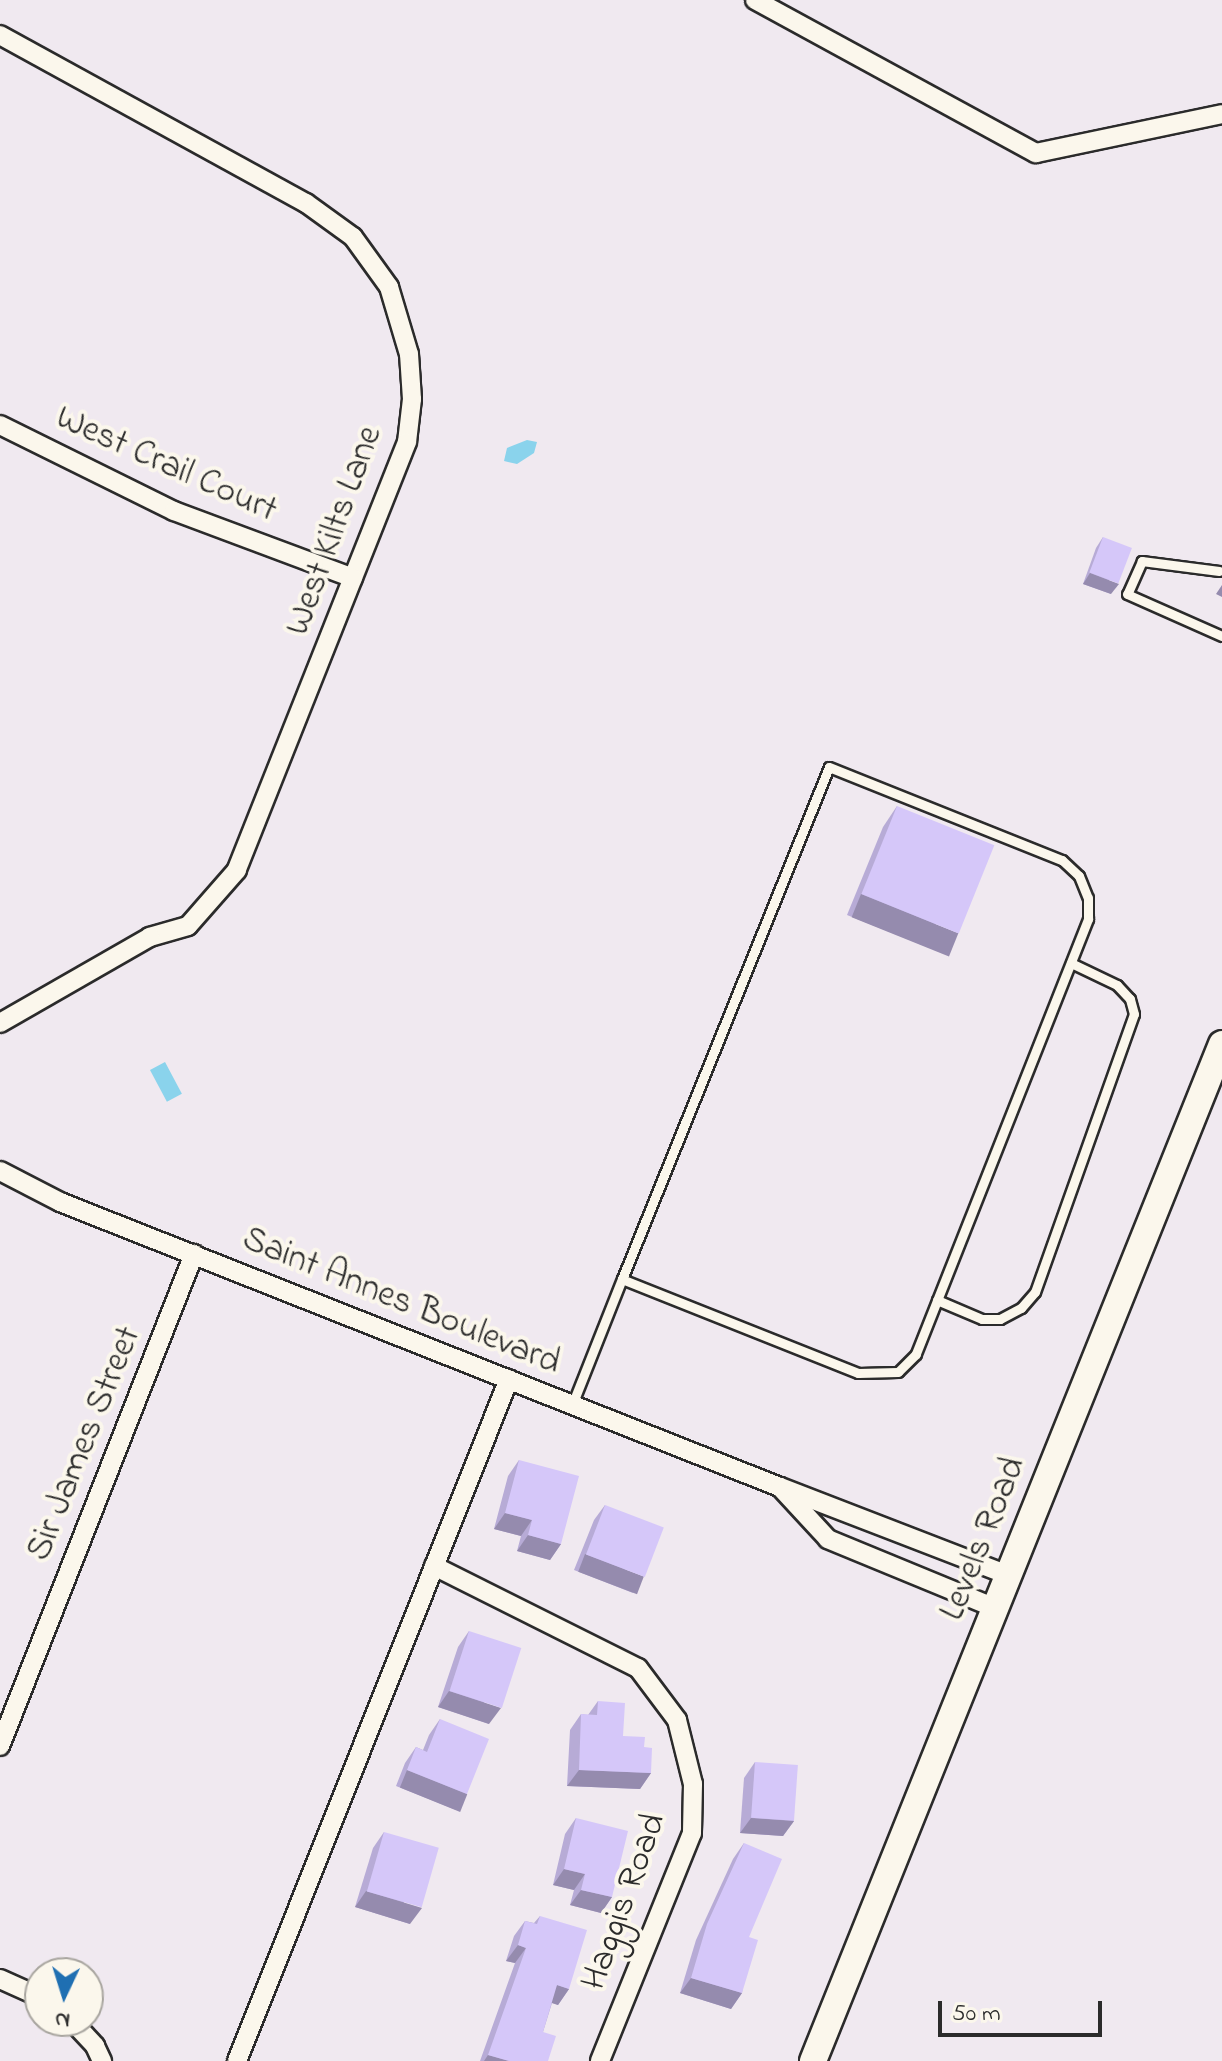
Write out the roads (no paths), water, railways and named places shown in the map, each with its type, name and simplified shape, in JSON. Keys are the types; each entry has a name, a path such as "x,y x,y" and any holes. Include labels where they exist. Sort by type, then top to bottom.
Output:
{"main road":[{"name":"Levels Road","path":"813,2061 1222,1044"}],"street":[{"path":"755,0 1036,153 1222,114"},
{"name":"West Kilts Lane","path":"0,35 306,203 353,237 389,287 409,354 407,442 237,870 188,926 150,937 0,1023"},
{"name":"West Crail Court","path":"0,425 174,511 353,578"},
{"name":"Saint Annes Boulevard","path":"0,1171 194,1254 1008,1575"},
{"name":"Sir James Street","path":"0,1746 194,1254"},
{"path":"237,2061 509,1379"},
{"name":"Saint Annes Boulevard","path":"780,1487 828,1539 995,1608"},
{"name":"Haggis Road","path":"434,1566 638,1668 677,1720 693,1784 692,1833 600,2061"},
{"path":"0,1979 24,1990"},
{"path":"84,2037 102,2061"}],"lane":[{"path":"1219,571 1142,561 1127,594 1222,636"},
{"path":"572,1405 622,1279 829,767 1062,860 1079,876 1088,898 1088,919 916,1354 898,1372 879,1377 858,1373 622,1279"},
{"path":"937,1300 982,1319 1000,1319 1021,1308 1035,1292 1134,1014 1130,999 1117,985 1071,963"}],"water":[{"path":"527,440 537,442 534,453 517,464 504,461 507,448"},
{"path":"165,1062 182,1094 167,1102 150,1070"}]}
